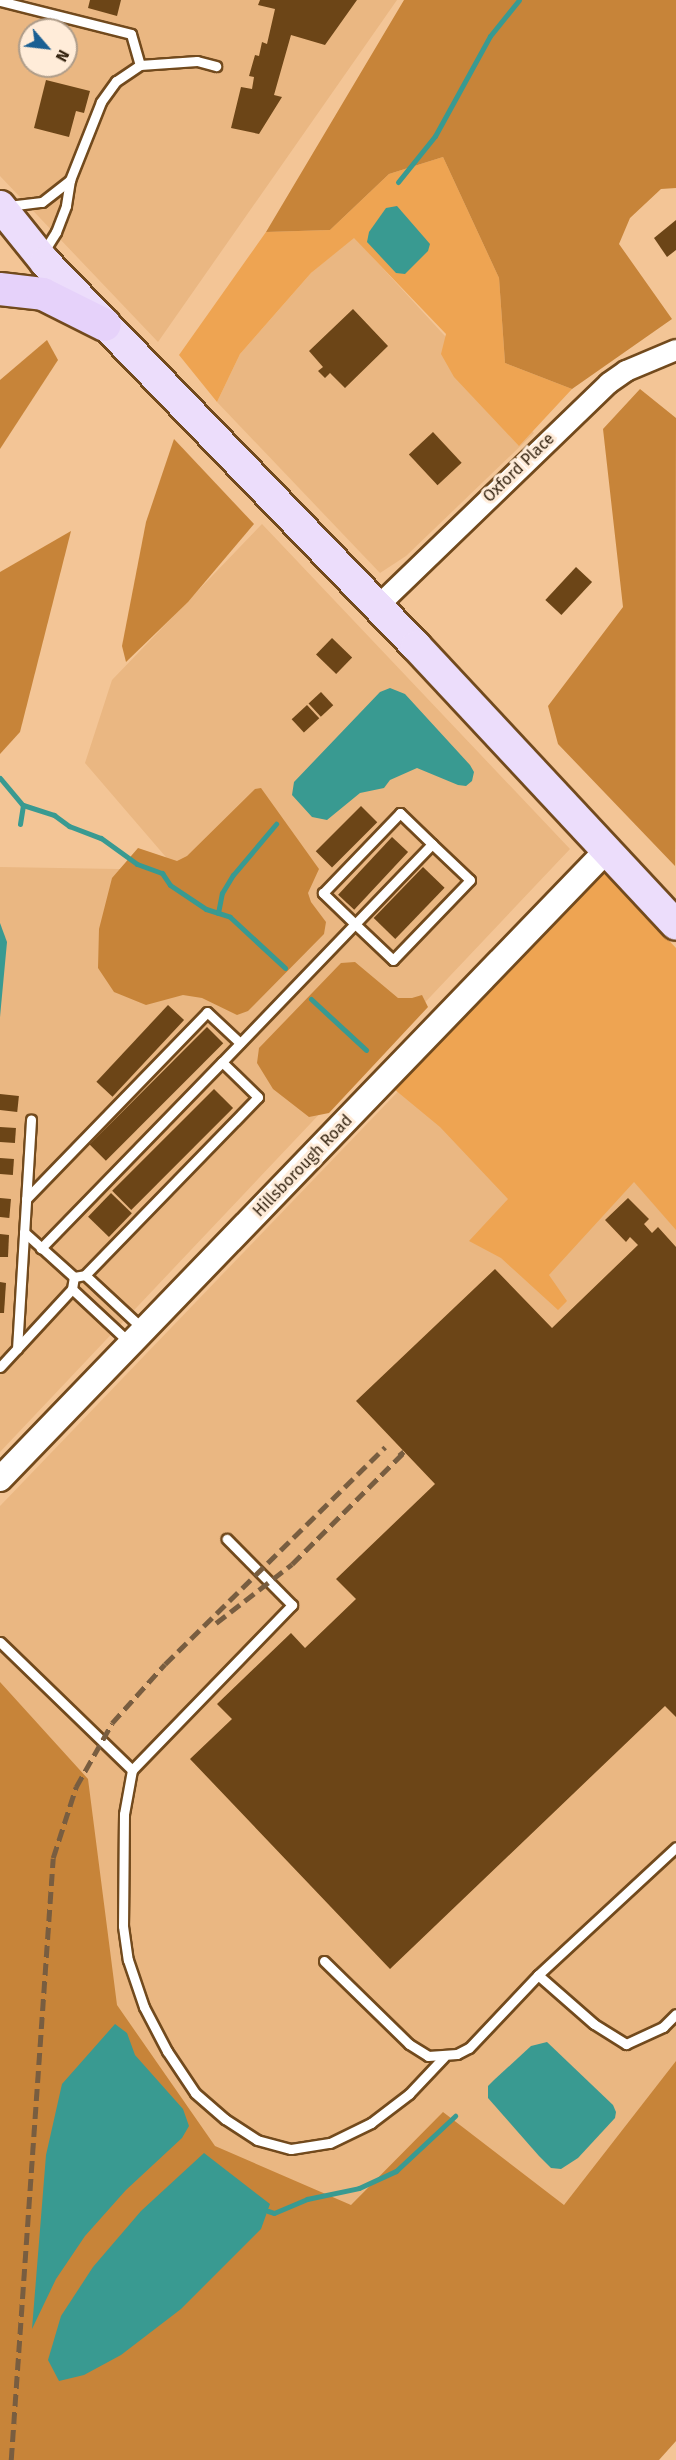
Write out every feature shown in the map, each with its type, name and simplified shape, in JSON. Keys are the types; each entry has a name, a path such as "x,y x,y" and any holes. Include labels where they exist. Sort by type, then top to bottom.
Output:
{"highway":[{"path":"0,289 43,294 105,326"}],"main road":[{"path":"0,206 42,259 377,607 676,925"},
{"path":"0,226 42,259"}],"street":[{"name":"Oxford Place","path":"377,607 609,383 626,371 676,350"},
{"name":"Hillsborough Road","path":"0,1479 605,852"}],"lane":[{"path":"0,2 131,34 140,65"},
{"path":"42,259 57,232 66,206 70,180 101,102 116,81 140,65 197,62 216,66"},
{"path":"0,206 30,205 42,202 70,180"},
{"path":"400,813 470,880 393,960 355,924 323,893 400,813"},
{"path":"41,1248 432,844"},
{"path":"26,1199 207,1012 240,1043"},
{"path":"74,1277 85,1275 258,1097 222,1062"},
{"path":"17,1349 31,1119"},
{"path":"24,1232 74,1277"},
{"path":"85,1275 137,1337"},
{"path":"0,1367 72,1289 74,1277"},
{"path":"72,1289 137,1337"},
{"path":"228,1539 291,1605 132,1770 124,1814 123,1926 128,1960 144,2007 167,2051 195,2093 225,2119 257,2140 291,2149 330,2143 371,2123 409,2094 444,2056"},
{"path":"0,1642 132,1770"},
{"path":"324,1961 409,2044 428,2056 444,2056 469,2048 538,1975 676,1847"},
{"path":"538,1975 594,2024 626,2044 663,2027 676,2014"}],"shaded area":[{"path":"0,0 397,0 158,342 0,176"},
{"path":"404,0 676,0 676,188 661,189 630,218 619,244 672,319 572,389 505,363 499,278 443,157 389,174 330,230 266,232"},
{"path":"443,157 499,278 505,363 572,389 519,446 454,377 441,354 446,334 354,238 311,273 240,354 217,402 179,355 266,232 330,230 389,174"},
{"path":"354,237 534,433 406,556 380,573 217,402 240,354 311,273"},
{"path":"47,340 58,360 0,449 0,380"},
{"path":"640,389 676,418 675,866 558,744 548,706 623,607 603,429"},
{"path":"174,439 254,524 188,602 126,662 122,646 146,522"},
{"path":"262,524 570,849 0,1452 0,867 177,870 85,763 112,680"},
{"path":"71,531 20,732 0,754 0,572"},
{"path":"261,788 319,869 308,893 311,902 326,922 324,934 248,1011 237,1015 202,998 183,995 146,1005 114,992 98,968 99,929 112,878 138,848 177,861 187,856 255,789"},
{"path":"604,872 676,948 676,1230 634,1182 549,1275 567,1301 558,1310 501,1258 469,1241 508,1199 440,1127 394,1089"},
{"path":"355,962 398,998 422,995 428,1007 329,1113 309,1117 273,1089 257,1063 259,1048 341,963"},
{"path":"482,1004 676,1206 676,2103 553,2225 310,2248 86,2029 0,1697 0,1506"},
{"path":"0,1682 88,1779 117,2005 215,2146 351,2205 443,2112 564,2205 676,2061 676,2441 659,2460 0,2460"}],"water":[{"path":"397,206 430,244 428,251 405,274 396,273 367,242 369,232 386,208"},
{"path":"390,688 405,694 470,765 474,772 472,781 466,786 458,785 417,768 390,780 384,788 360,793 327,820 312,817 292,795 294,782 380,692"},
{"path":"0,923 7,942 0,1017"},
{"path":"115,2024 127,2033 135,2055 183,2109 189,2126 182,2138 126,2190 85,2236 56,2279 32,2329 46,2155 62,2084"},
{"path":"547,2042 613,2105 616,2112 615,2118 578,2158 561,2169 551,2168 488,2098 488,2086 494,2080 531,2046"},
{"path":"204,2153 270,2204 261,2229 181,2309 121,2355 84,2375 59,2381 48,2360 61,2316 93,2267 141,2211"}],"building":[{"path":"90,0 121,0 117,16 88,8"},
{"path":"260,0 357,0 325,45 291,35 274,95 282,97 259,134 231,128 241,87 252,89 254,77 249,76 255,55 259,56 262,42 267,44 275,9 258,5"},
{"path":"46,80 90,91 84,113 76,111 69,137 34,128"},
{"path":"676,220 676,250 667,257 654,238"},
{"path":"353,309 388,346 345,388 330,373 325,378 318,371 323,367 309,351"},
{"path":"433,432 462,463 438,485 409,455"},
{"path":"576,567 592,582 561,615 545,600"},
{"path":"332,638 352,657 336,674 316,655"},
{"path":"321,692 333,705 321,717 309,704"},
{"path":"307,705 319,718 304,732 292,719"},
{"path":"361,806 377,822 332,868 316,851"},
{"path":"392,837 408,852 354,910 338,895"},
{"path":"423,867 445,888 395,939 374,918"},
{"path":"168,1005 184,1020 112,1097 96,1082"},
{"path":"207,1027 223,1043 106,1161 90,1144"},
{"path":"214,1089 233,1108 131,1210 112,1191"},
{"path":"0,1094 19,1096 17,1112 0,1110"},
{"path":"0,1127 16,1128 15,1143 0,1142"},
{"path":"0,1158 14,1159 13,1175 0,1174"},
{"path":"111,1193 132,1213 109,1237 88,1217"},
{"path":"0,1198 11,1199 9,1218 0,1217"},
{"path":"628,1198 649,1219 644,1224 652,1233 658,1227 676,1247 676,1717 665,1706 390,1969 190,1759 232,1719 217,1704 291,1633 305,1648 356,1599 336,1579 435,1484 356,1401 495,1269 552,1328 638,1245 630,1237 626,1242 605,1220"},
{"path":"0,1234 9,1235 8,1257 0,1257"},
{"path":"0,1282 6,1283 4,1313 0,1313"}],"waterway":[{"path":"398,182 435,136 490,36 519,0"},
{"path":"0,778 23,805 54,815 69,826 101,838 137,864 162,873 170,885 206,909 230,917 285,968"},
{"path":"20,824 23,805"},
{"path":"218,913 222,893 233,875 276,824"},
{"path":"311,999 366,1050"},
{"path":"268,2211 274,2213 307,2199 359,2188 396,2171 455,2116"}],"railway":[{"path":"11,2460 53,1858 76,1787 112,1723 165,1664 385,1447"},
{"path":"216,1623 292,1564 404,1452 399,1456"}]}
